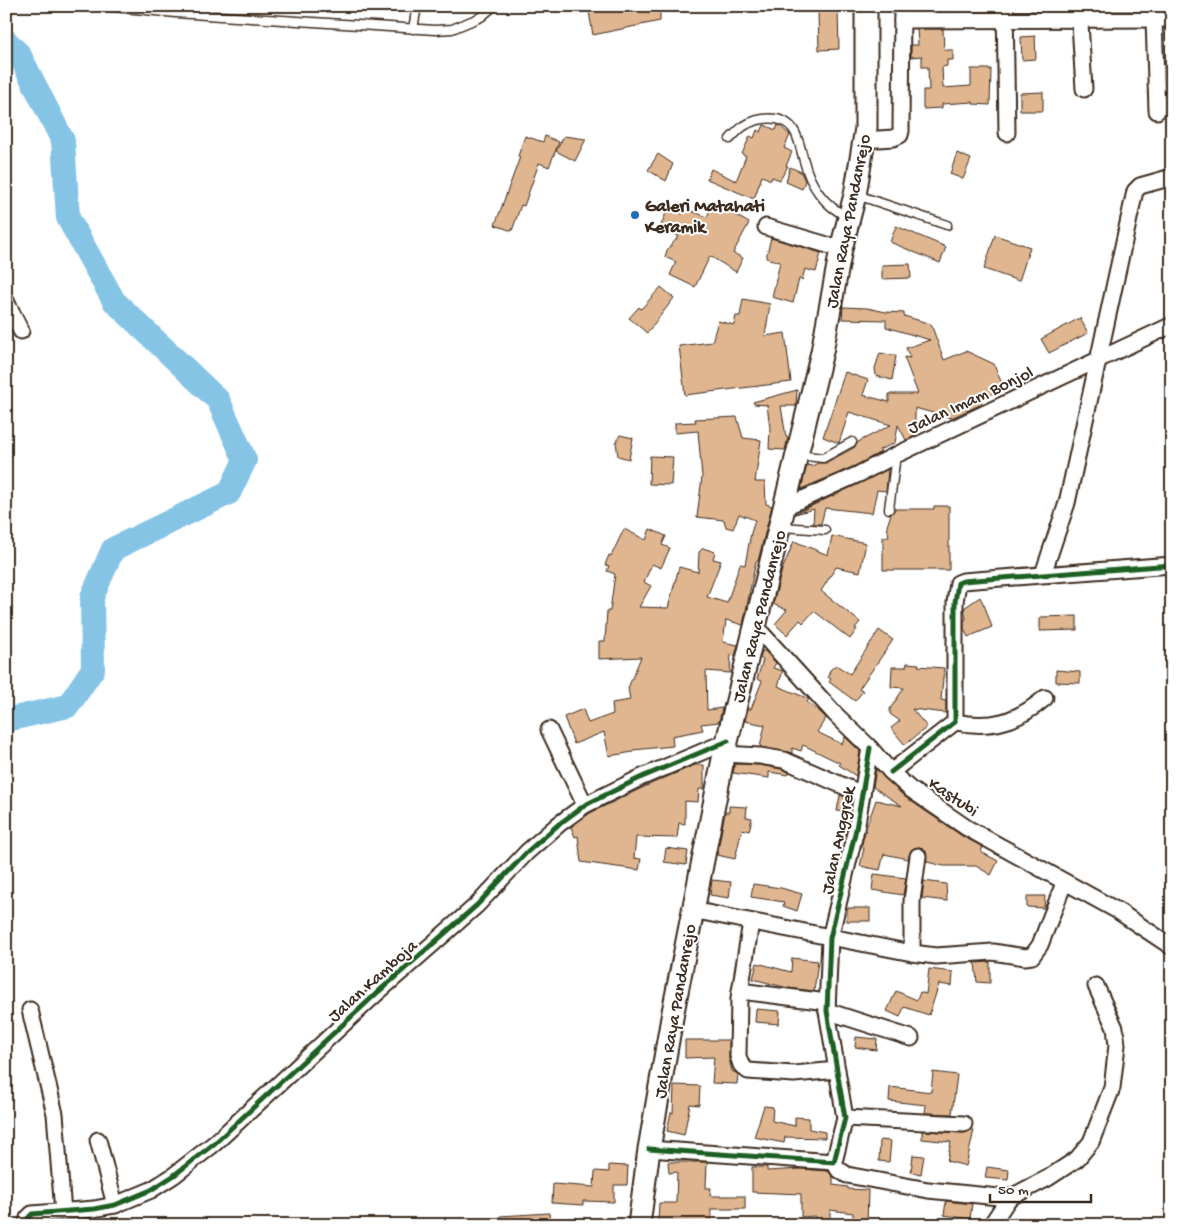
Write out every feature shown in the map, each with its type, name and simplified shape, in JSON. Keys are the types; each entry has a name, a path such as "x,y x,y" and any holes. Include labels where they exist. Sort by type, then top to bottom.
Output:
{"main road":[{"name":"Jalan Raya Pandanrejo","path":"639,1225 649,1150 692,910 726,748 754,626 822,352 841,249 855,195 864,140 866,6"}],"street":[{"path":"1005,12 1007,133"},
{"path":"864,140 900,136 902,13 1079,13 1172,19"},
{"path":"1079,13 1084,89"},
{"path":"1154,18 1157,111"},
{"path":"1043,574 1067,503 1135,191 1140,186 1172,177"},
{"path":"766,227 841,249"},
{"path":"6,302 21,331"},
{"name":"Jalan Imam Bonjol","path":"784,507 859,474 1172,324"},
{"path":"955,722 955,602 958,583 1043,574 1172,565"},
{"name":"Kastubi","path":"754,626 835,714 910,789 967,828 1118,912 1172,946"},
{"path":"955,722 973,726 1005,722 1027,711 1045,698"},
{"path":"891,772 955,722"},
{"path":"549,730 585,805"},
{"path":"726,748 784,760 862,794"},
{"name":"Jalan Kamboja","path":"28,1221 32,1214 94,1209 115,1205 151,1190 192,1163 378,992 476,905 527,852 585,805 642,778 726,748"},
{"name":"Jalan Anggrek","path":"845,1118 827,1007 830,938 856,829 870,748"},
{"path":"912,953 912,900 918,856"},
{"path":"692,910 912,953 936,956 993,952 1025,957 1032,956 1040,945 1064,883"},
{"path":"751,922 739,998 738,1056 741,1065 748,1071 784,1074 837,1070"},
{"path":"991,1225 1009,1198 1048,1178 1077,1159 1091,1142 1112,1088 1117,1045 1115,1028 1096,986"},
{"path":"740,991 827,1007 911,1038"},
{"path":"30,1010 55,1114 63,1212"},
{"path":"964,1124 845,1118 834,1162 838,1170 847,1176 928,1190 1009,1198"},
{"path":"98,1140 115,1205"},
{"path":"649,1150 834,1162"}],"lane":[{"path":"103,6 431,30 452,29 481,17 494,6"},
{"path":"413,29 417,6"},
{"path":"730,139 742,127 754,121 777,119 787,122 794,130 810,176 820,195 836,211 849,217"},
{"path":"855,195 947,225"},
{"path":"797,455 823,458 852,442"},
{"path":"888,509 896,455"},
{"path":"780,527 825,530"}],"building":[{"path":"588,6 660,6 660,21 593,35"},
{"path":"838,10 839,49 819,50 818,11"},
{"path":"917,29 943,29 944,50 953,50 953,60 947,60 947,66 942,67 943,88 971,86 971,69 991,69 990,105 973,104 973,102 942,104 942,108 923,109 923,90 929,90 928,67 922,67 922,56 911,57 911,45 918,45"},
{"path":"1035,36 1036,59 1022,60 1021,37"},
{"path":"1043,92 1043,111 1020,111 1020,93"},
{"path":"764,125 776,130 778,125 790,135 784,148 792,152 786,166 788,166 780,180 772,177 771,180 762,176 754,199 707,179 711,169 736,181 746,156 742,154 750,136 754,138 757,130 761,132"},
{"path":"525,136 543,142 545,136 559,142 549,167 539,163 524,206 521,205 512,231 495,225 520,157 518,156"},
{"path":"564,136 586,139 575,161 556,151"},
{"path":"957,153 971,159 963,179 950,174"},
{"path":"658,154 673,164 666,181 648,170"},
{"path":"790,167 801,172 805,181 802,189 786,182"},
{"path":"668,208 683,214 685,209 707,217 710,210 712,211 714,208 723,210 723,208 749,223 733,253 743,258 736,272 710,256 695,287 670,275 676,262 665,257 667,250 679,236 660,228"},
{"path":"896,226 946,247 940,263 890,242"},
{"path":"995,235 1030,247 1019,281 984,269"},
{"path":"771,238 821,253 816,272 805,269 802,280 799,279 793,303 772,297 780,262 766,258"},
{"path":"910,264 911,278 882,279 882,265"},
{"path":"661,287 674,298 647,333 629,318 639,307 641,309"},
{"path":"743,299 770,304 765,336 785,333 791,382 685,395 679,346 712,342 718,321 734,325 736,316 740,316"},
{"path":"843,307 904,313 904,316 931,324 944,360 966,351 994,364 1004,389 980,399 982,404 951,418 915,408 915,436 906,440 898,425 895,443 879,450 881,452 855,466 801,489 807,465 812,466 818,463 826,463 855,447 858,442 891,425 849,412 839,443 823,437 845,372 868,380 863,395 889,402 889,394 918,394 904,357 910,358 906,348 930,340 886,327 886,320 842,319"},
{"path":"1080,318 1088,333 1049,353 1041,339"},
{"path":"880,353 896,356 892,380 876,376 875,368"},
{"path":"797,390 796,406 781,406 786,437 788,437 785,450 769,449 770,428 767,405 754,404 753,402"},
{"path":"737,417 743,438 761,440 755,482 765,482 766,504 772,506 758,561 756,561 743,625 726,620 723,642 738,645 735,656 731,655 730,673 706,671 707,710 722,708 719,722 701,724 703,730 672,736 673,746 633,750 633,752 609,756 604,732 574,744 564,717 583,709 588,723 613,714 612,703 630,700 628,688 641,657 599,659 599,641 605,641 607,611 610,611 615,574 607,571 609,566 605,565 624,529 646,540 650,529 666,536 662,545 670,548 661,568 652,564 644,582 651,586 639,607 668,608 679,567 698,572 699,552 703,548 715,552 713,559 721,561 707,597 727,603 740,564 745,565 755,520 739,514 733,529 726,527 724,520 697,517 702,477 698,431 675,433 675,423 696,422 695,419"},
{"path":"620,435 633,438 629,459 618,456 616,442"},
{"path":"650,456 673,457 671,485 649,484"},
{"path":"888,469 886,491 877,490 872,513 825,508 821,524 813,524 814,509 795,514"},
{"path":"934,506 949,506 949,570 883,570 883,537 889,537 887,526 891,514 895,509 934,509"},
{"path":"832,536 866,543 860,572 836,567 821,591 860,622 855,628 857,629 850,639 814,611 803,623 800,620 787,635 775,624 787,610 773,604 782,570 794,541 828,555"},
{"path":"980,597 992,627 968,637 964,629 964,620 966,619 964,608"},
{"path":"1077,616 1077,630 1040,631 1040,617"},
{"path":"879,630 893,640 859,689 863,691 855,701 829,682 831,679 828,677 830,670 836,665 850,674"},
{"path":"762,651 765,651 776,663 773,668 783,671 778,686 809,699 807,702 826,718 817,732 842,744 845,737 860,751 856,776 839,765 840,763 803,745 801,751 792,748 792,753 760,747 765,725 745,721 748,709 751,709 762,681 757,679 763,660 760,658"},
{"path":"907,663 944,668 941,700 946,701 946,713 912,709 927,727 905,745 891,728 900,721 890,714 890,709 904,688 891,687 892,667 906,667"},
{"path":"1056,670 1080,672 1080,683 1056,682"},
{"path":"735,764 759,765 789,772 788,775 769,772 769,778 733,773"},
{"path":"695,765 704,765 704,789 699,789 698,802 685,801 685,824 679,823 677,838 636,837 634,858 641,859 639,870 581,862 578,836 575,837 571,827 590,813"},
{"path":"876,769 905,797 962,836 983,847 981,852 998,861 991,875 976,866 944,866 927,862 926,852 923,848 919,847 911,850 908,859 884,854 880,870 860,866 864,848 861,847 876,800 902,806 873,787"},
{"path":"840,795 852,800 849,813 837,811"},
{"path":"729,806 747,807 746,817 752,818 749,831 742,829 735,859 717,855 725,812 729,812"},
{"path":"666,848 688,851 686,865 664,862"},
{"path":"874,874 906,878 903,895 872,890"},
{"path":"712,880 731,882 729,898 710,895"},
{"path":"924,881 946,884 947,901 922,898"},
{"path":"753,884 781,888 802,894 797,911 783,906 784,902 751,897"},
{"path":"1027,896 1045,896 1044,908 1027,907"},
{"path":"847,908 870,908 870,921 847,921"},
{"path":"792,958 818,961 814,991 788,988 753,979 757,963 791,972"},
{"path":"990,962 990,983 977,982 975,963"},
{"path":"929,969 953,972 952,986 939,984 929,1015 904,1007 900,1017 887,1011 896,991 917,1000 920,992 926,994"},
{"path":"756,1009 780,1011 779,1024 755,1022"},
{"path":"856,1037 877,1039 876,1050 855,1047"},
{"path":"685,1040 729,1040 729,1059 732,1071 738,1074 737,1084 712,1083 714,1057 685,1058"},
{"path":"933,1072 957,1075 952,1114 925,1113 926,1105 889,1101 890,1087 931,1092"},
{"path":"674,1085 700,1086 699,1105 690,1104 684,1135 667,1131 671,1112 673,1113"},
{"path":"764,1106 773,1107 772,1121 795,1126 795,1117 809,1118 809,1129 825,1132 825,1138 785,1137 784,1143 754,1137"},
{"path":"974,1130 966,1166 947,1161 951,1142 922,1139 922,1131 964,1133"},
{"path":"880,1140 891,1141 889,1162 879,1161"},
{"path":"913,1155 924,1156 921,1174 911,1172"},
{"path":"668,1162 707,1162 706,1188 711,1188 710,1196 745,1196 745,1209 711,1209 711,1222 658,1221 659,1203 676,1203 677,1172 669,1173"},
{"path":"609,1165 628,1166 627,1185 614,1185 614,1202 583,1201 583,1205 552,1203 553,1184 594,1187 595,1171 609,1172"},
{"path":"752,1167 767,1167 767,1171 801,1169 828,1171 833,1177 833,1185 848,1187 848,1189 868,1190 867,1225 853,1225 853,1213 830,1210 830,1225 815,1225 815,1216 801,1217 801,1194 752,1192"},
{"path":"987,1167 1009,1170 1008,1180 985,1178"},
{"path":"946,1201 972,1204 970,1219 944,1215"},
{"path":"549,1213 550,1225 501,1225 500,1216"}],"waterway":[{"path":"6,41 19,54 63,141 68,218 114,301 218,400 245,460 229,493 113,549 92,597 93,669 68,706 6,720"}],"cycle path":[{"path":"891,772 955,722 955,602 958,583 963,581 1172,565"},
{"path":"27,1225 28,1218 32,1214 94,1209 115,1205 151,1190 173,1176 215,1143 378,992 477,905 527,852 559,824 585,805 642,777 728,741"},
{"path":"649,1149 834,1162 845,1118 827,1011 830,938 856,829 870,748"}],"place":[{"name":"Galeri Matahati Keramik","path":"635,215"}]}
